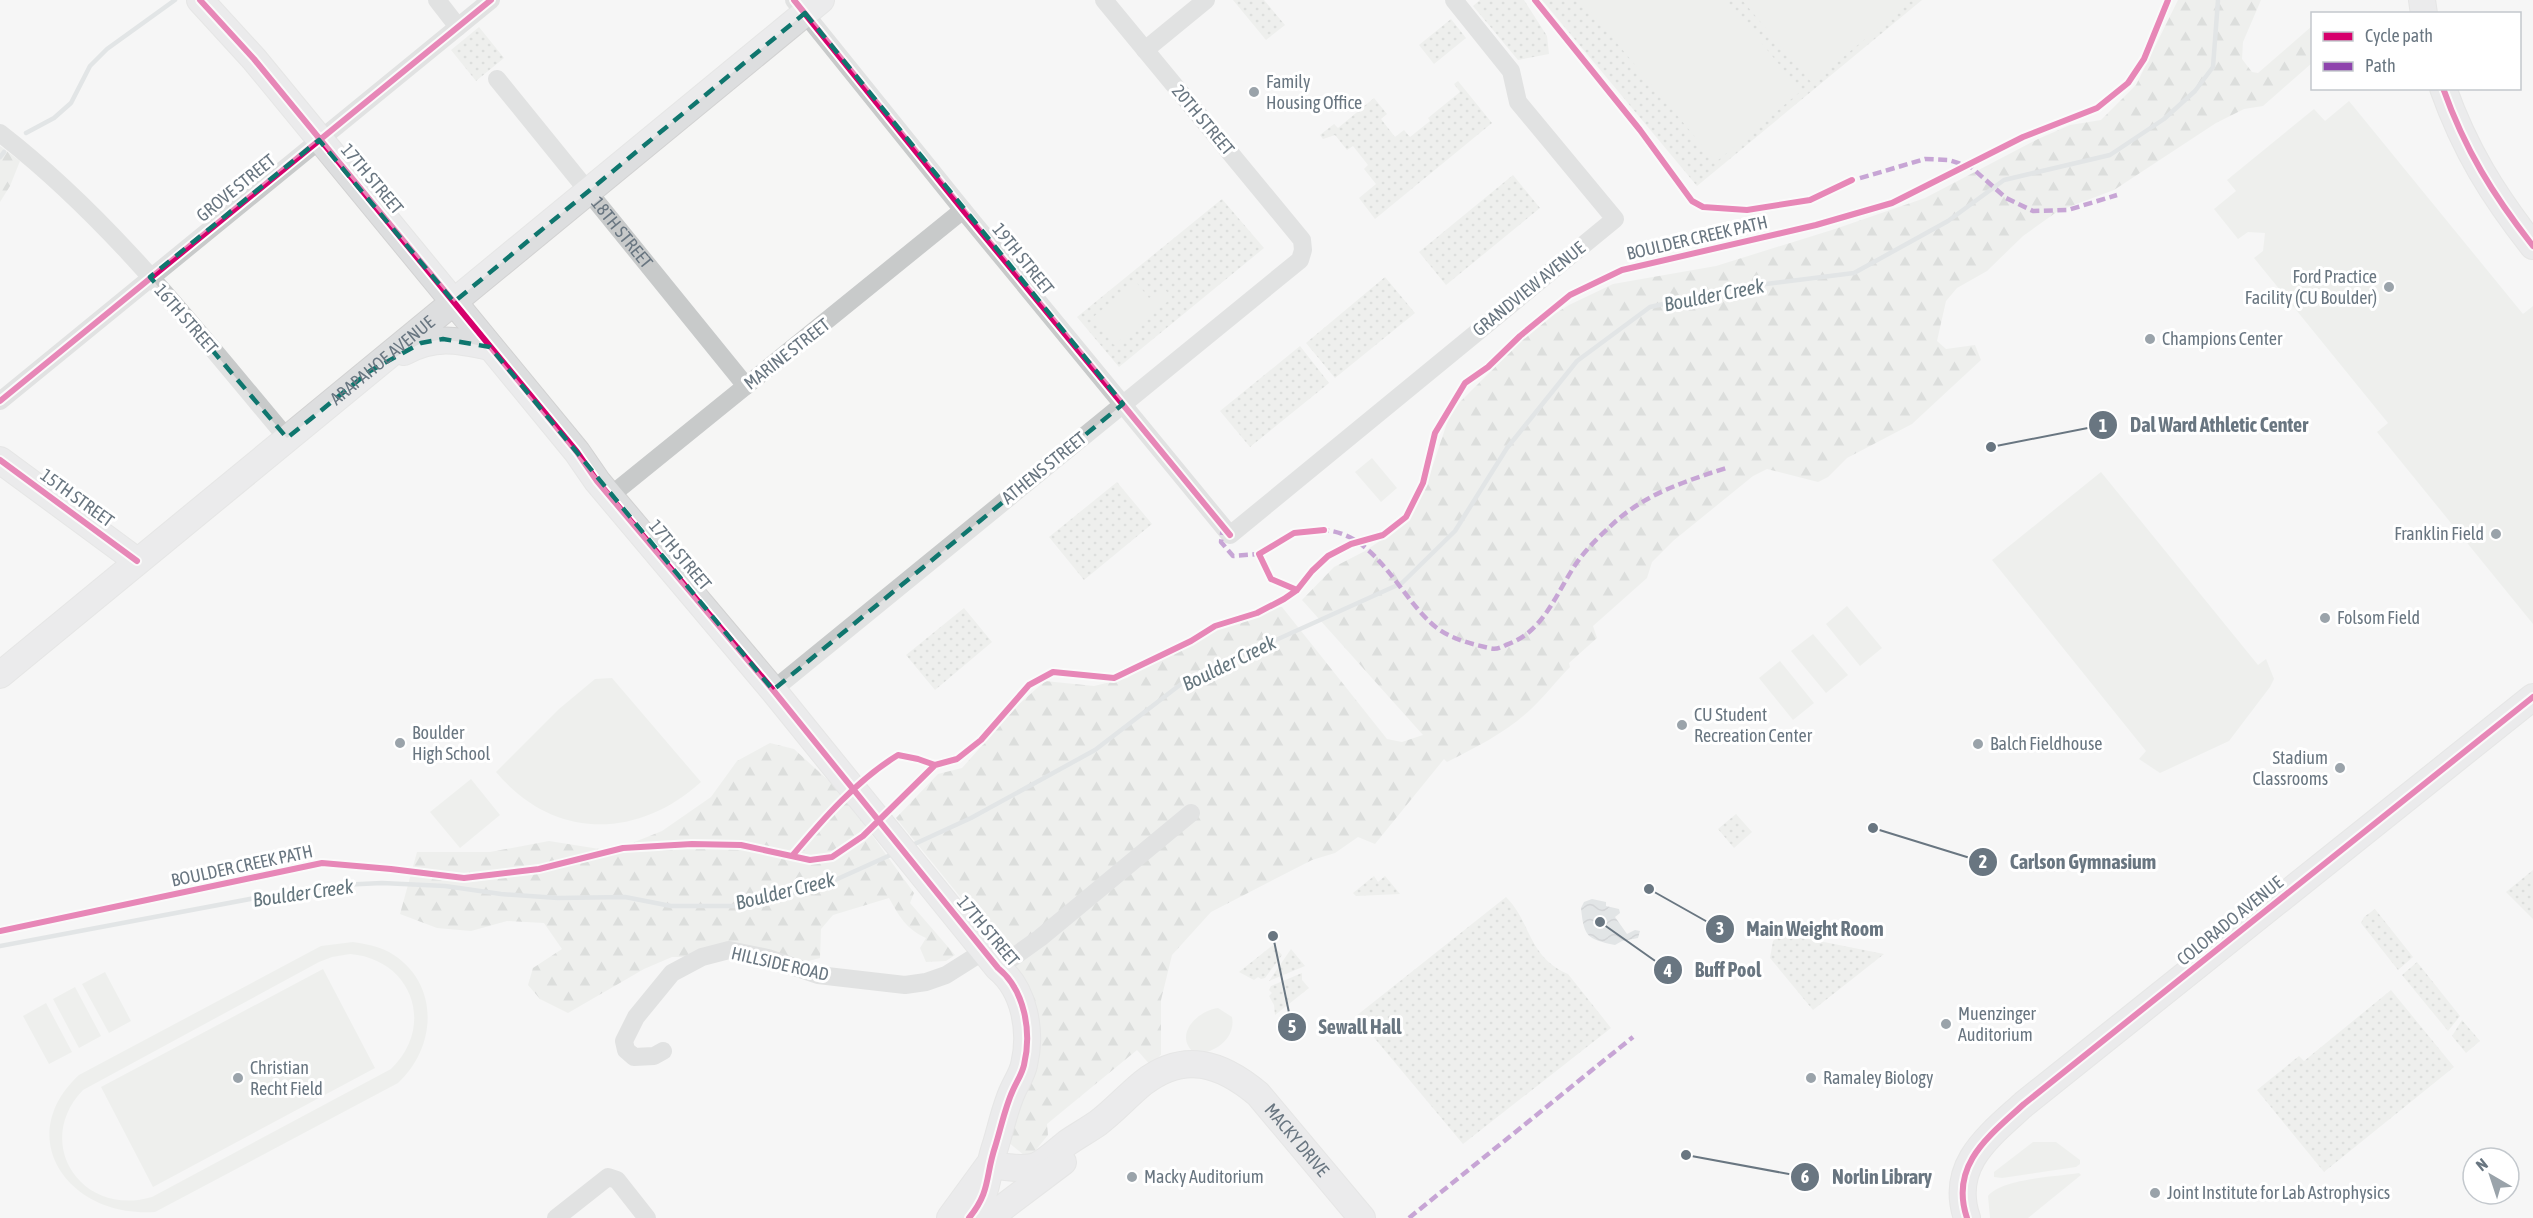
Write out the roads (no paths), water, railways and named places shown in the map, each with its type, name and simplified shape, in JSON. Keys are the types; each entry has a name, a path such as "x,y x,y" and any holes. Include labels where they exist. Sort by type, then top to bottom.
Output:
{"street":[{"name":"17TH STREET","path":"200,0 241,45 320,140 610,496 773,690 991,960 1009,978 1020,1000 1026,1026 1025,1062 1013,1090 988,1166"},
{"path":"437,0 458,27"},
{"name":"GROVE STREET","path":"0,401 491,0"},
{"name":"20TH STREET","path":"1104,0 1302,240"},
{"path":"1144,50 1206,0"},
{"name":"GRANDVIEW AVENUE","path":"1230,535 1615,219 1518,102 1511,71 1454,0"},
{"name":"19TH STREET","path":"807,4 963,210 1230,535"},
{"name":"ARAPAHOE AVENUE","path":"0,675 589,191 807,4"},
{"name":"18TH STREET","path":"497,79 746,386"},
{"path":"2444,90 2474,161 2499,202 2533,246"},
{"name":"16TH STREET","path":"0,133 78,200 150,277 287,438"},
{"name":"MARINE STREET","path":"610,496 963,210"},
{"name":"ATHENS STREET","path":"773,690 1300,260 1303,250 1302,240"},
{"path":"370,371 421,343 442,339 490,347"},
{"name":"15TH STREET","path":"0,460 137,561"},
{"name":"COLORADO AVENUE","path":"1967,1218 1963,1204 1964,1183 1966,1168 1973,1154 2024,1104 2533,697"},
{"name":"HILLSIDE ROAD","path":"663,1051 654,1056 634,1057 626,1050 624,1041 636,1017 672,973 702,957 729,950 768,958 818,975 905,985 926,982 991,960 1040,938 1191,813"},
{"name":"MACKY DRIVE","path":"1098,1123 1143,1083 1163,1070 1179,1065 1196,1065 1225,1070 1258,1094 1362,1218"},
{"path":"988,1166 1004,1165 1019,1168 1036,1166 1098,1123"},
{"path":"989,1218 1075,1153 1098,1123"},
{"path":"988,1166 999,1181 1025,1187 1035,1185"},
{"path":"950,1218 988,1166"},
{"path":"969,1218 985,1194 988,1166"},
{"path":"556,1218 608,1177 617,1180 647,1218"}],"water":[{"path":"1592,899 1606,902 1606,906 1619,909 1620,913 1615,917 1627,934 1635,930 1640,931 1638,938 1615,945 1598,941 1589,935 1584,925 1581,908 1584,902"}],"waterway":[{"path":"26,133 54,118 71,103 90,66 107,49 175,0"},
{"name":"Boulder Creek","path":"908,847 971,818 1095,750 1185,681 1402,583 1455,531 1507,448 1577,361 1650,307 1734,288 1854,273 1948,221 2004,180 2110,155 2164,119 2195,91 2213,67 2218,0"},
{"path":"0,157 4,152"},
{"name":"Boulder Creek","path":"0,946 282,893 340,885 382,883 445,886 501,894 558,898 625,897 671,906 742,906 824,885 895,853"}],"place":[{"name":"Family Housing Office","path":"1254,92"},
{"name":"Ford Practice Facility (CU Boulder)","path":"2389,287"},
{"name":"Champions Center","path":"2150,339"},
{"name":"Dal Ward Athletic Center","path":"1991,447"},
{"name":"Franklin Field","path":"2496,534"},
{"name":"Folsom Field","path":"2325,618"},
{"name":"CU Student Recreation Center","path":"1682,725"},
{"name":"Boulder High School","path":"400,743"},
{"name":"Balch Fieldhouse","path":"1978,744"},
{"name":"Stadium Classrooms","path":"2340,768"},
{"name":"Carlson Gymnasium","path":"1873,828"},
{"name":"Main Weight Room","path":"1649,889"},
{"name":"Buff Pool","path":"1600,922"},
{"name":"Sewall Hall","path":"1273,936"},
{"name":"Muenzinger Auditorium","path":"1946,1024"},
{"name":"Christian Recht Field","path":"238,1078"},
{"name":"Ramaley Biology","path":"1811,1078"},
{"name":"Norlin Library","path":"1686,1155"},
{"name":"Macky Auditorium","path":"1132,1177"},
{"name":"Joint Institute for Lab Astrophysics","path":"2155,1193"}]}
